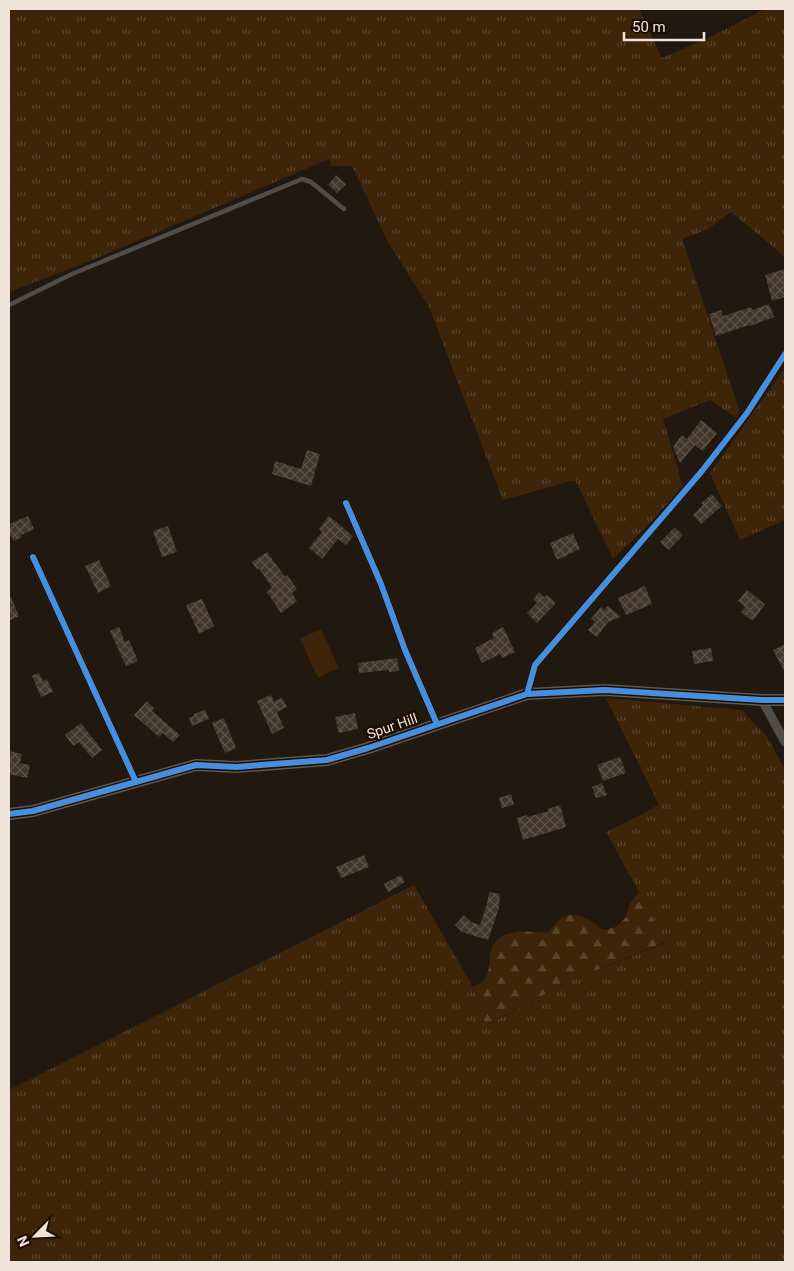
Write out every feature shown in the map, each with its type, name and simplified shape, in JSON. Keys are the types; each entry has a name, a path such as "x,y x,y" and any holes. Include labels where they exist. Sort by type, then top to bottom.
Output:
{"street":[{"path":"527,694 535,665 702,471 746,413 785,354"},
{"path":"346,503 381,584 405,650 437,724"},
{"path":"33,557 136,782"},
{"name":"Spur Hill","path":"9,814 34,811 196,765 236,767 327,760 527,694 605,690 785,700"},
{"path":"762,700 785,742"}],"lane":[{"path":"9,305 72,274 302,179 311,182 344,209"}],"green space":[{"path":"9,9 639,9 662,58 710,37 765,9 785,9 785,257 731,212 708,229 682,239 740,412 736,418 710,400 663,419 683,487 613,559 575,480 503,500 429,307 389,244 352,166 332,166 329,159 90,261 9,292"},
{"path":"783,371 785,372 785,520 740,540 710,473"},
{"path":"321,629 339,668 318,678 300,639"},
{"path":"606,698 742,710 767,736 785,770 785,1262 9,1262 9,1090 414,885 473,987 487,1025 570,981 665,943 606,832 659,805"},
{"path":"639,892 665,942 570,981 486,1025 473,987 485,978 493,945 498,939 512,933 547,933 561,919 570,915 586,918 603,930 616,927 626,917 630,903"}],"building":[{"path":"336,175 346,184 337,193 328,185"},
{"path":"785,269 785,297 772,301 765,275"},
{"path":"769,304 774,317 716,336 709,314 721,310 723,316 751,307 752,310"},
{"path":"701,420 717,433 703,451 695,445 680,463 673,447 682,435 687,439"},
{"path":"307,450 320,454 311,486 272,474 275,461 301,469"},
{"path":"712,494 722,506 701,524 693,515 703,505 701,503"},
{"path":"28,516 34,529 21,535 22,537 14,541 11,536 9,537 9,524"},
{"path":"329,516 353,536 346,545 338,539 322,559 309,548 322,532 319,529"},
{"path":"168,526 177,552 162,557 153,531"},
{"path":"675,527 683,535 669,550 660,542"},
{"path":"573,533 580,549 557,560 550,543"},
{"path":"267,552 285,577 287,575 297,589 292,593 297,601 281,613 267,592 272,588 259,568 257,570 252,562"},
{"path":"99,560 111,586 98,593 85,566"},
{"path":"645,586 652,604 626,615 618,598"},
{"path":"747,590 765,604 753,621 741,612 745,607 738,601"},
{"path":"539,592 544,597 547,595 556,603 537,623 527,613 537,603 533,599"},
{"path":"9,593 19,616 9,621"},
{"path":"202,599 214,626 199,634 186,605"},
{"path":"608,606 621,617 608,622 597,637 588,630 595,622 591,619 601,607 604,610"},
{"path":"119,627 125,642 129,640 138,661 126,666 110,631"},
{"path":"503,627 515,652 502,658 500,654 482,663 475,648 494,638 492,633"},
{"path":"785,644 785,673 773,650"},
{"path":"711,648 713,661 694,664 692,651"},
{"path":"397,658 399,671 359,673 358,663"},
{"path":"39,673 43,681 47,679 53,692 41,697 32,676"},
{"path":"271,695 274,701 282,698 287,707 277,712 284,728 272,734 257,701"},
{"path":"147,701 154,708 152,711 180,735 173,742 163,733 159,737 134,715"},
{"path":"205,710 209,719 192,726 189,718"},
{"path":"355,713 358,729 339,733 335,717"},
{"path":"224,718 236,748 225,753 212,723"},
{"path":"81,723 102,750 92,758 79,742 73,746 65,735"},
{"path":"9,751 22,754 20,763 30,765 27,778 9,774"},
{"path":"620,757 626,773 603,781 597,765"},
{"path":"602,783 607,795 596,798 592,787"},
{"path":"511,794 514,805 502,808 499,798"},
{"path":"560,805 566,827 523,840 517,818 549,811 548,809"},
{"path":"364,855 369,867 341,878 336,867"},
{"path":"401,875 405,882 388,892 384,884"},
{"path":"489,892 500,894 499,908 488,940 462,932 455,925 464,915 471,922 480,925"}],"cycle path":[{"path":"527,694 535,665 702,471 747,413 785,354"},
{"path":"346,503 381,584 405,650 437,724"},
{"path":"33,557 136,782"},
{"path":"9,814 33,811 196,765 236,767 327,760 527,694 605,690 785,700"}]}
